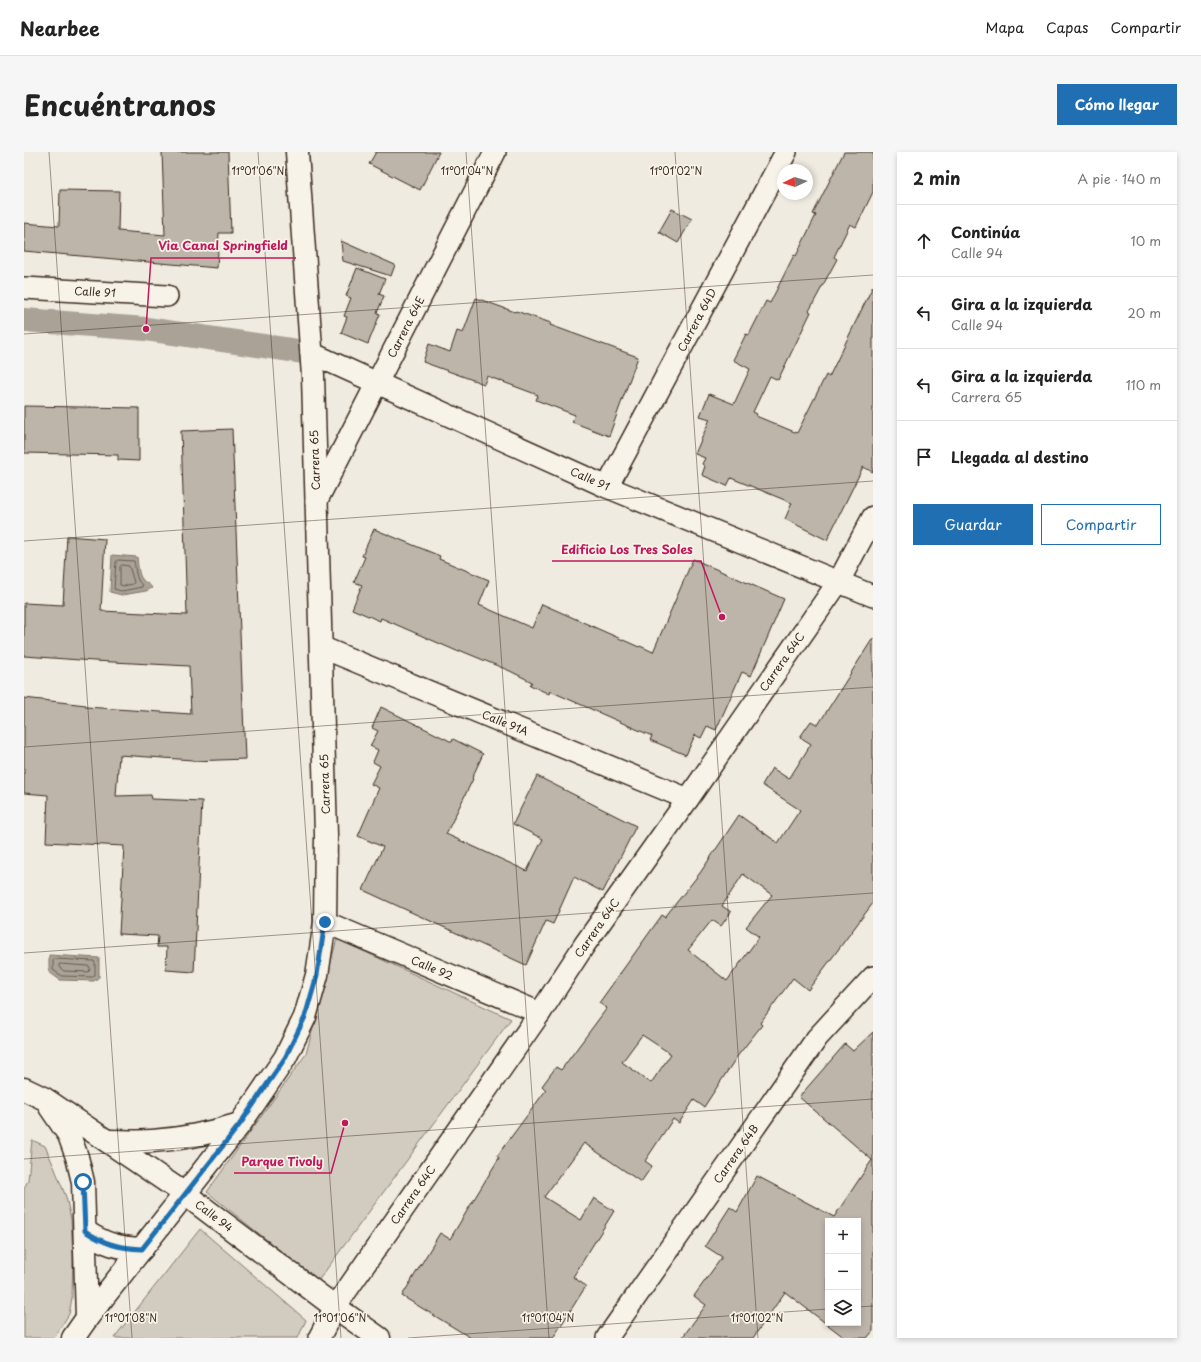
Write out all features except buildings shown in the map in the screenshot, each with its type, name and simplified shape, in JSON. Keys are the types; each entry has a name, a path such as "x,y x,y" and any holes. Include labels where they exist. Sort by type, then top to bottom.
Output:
{"street":[{"name":"Carrera 65","path":"73,1338 86,1318 240,1124 285,1058 305,1017 317,975 325,922 326,835 311,353 297,152"},
{"name":"Carrera 64E","path":"316,502 495,152"},
{"name":"Carrera 64D","path":"607,487 786,152"},
{"name":"Calle 91","path":"24,288 167,296"},
{"name":"Calle 91","path":"311,353 378,382 607,487 873,596"},
{"name":"Carrera 64C","path":"319,1338 335,1307 540,1013 585,944 688,799 839,581 873,517"},
{"name":"Calle 91A","path":"321,647 688,799"},
{"name":"Calle 92","path":"325,922 540,1013"},
{"name":"Carrera 64B","path":"607,1338 817,1038 873,977"},
{"name":"Calle 94","path":"24,1089 45,1099 185,1194 335,1307 379,1338"},
{"path":"45,1099 68,1135 77,1157 83,1182 86,1318"},
{"path":"109,1141 151,1141 177,1139 207,1134 240,1124"},
{"path":"85,1231 98,1240 112,1246 142,1249"}],"shaded area":[{"path":"337,939 511,1019 318,1281 207,1192 306,1054"},
{"path":"32,1140 45,1146 66,1197 71,1219 73,1256 72,1298 69,1314 54,1338 24,1338 24,1189 28,1180"},
{"path":"200,1229 306,1320 298,1338 114,1338"}],"water":[{"path":"112,555 137,557 138,569 141,577 152,588 146,591 122,595 110,592"},
{"path":"49,955 99,958 99,977 94,981 60,980 49,972"}],"waterway":[{"path":"24,320 146,329 311,353"}],"place":[{"name":"Via Canal Springfield","path":"146,329"},
{"name":"Edificio Los Tres Soles","path":"722,617"},
{"name":"Parque Tivoly","path":"345,1123"}],"route":[{"path":"83,1182 85,1231 98,1240 112,1246 142,1249 240,1124 285,1058 305,1017 317,975 325,922"}]}
